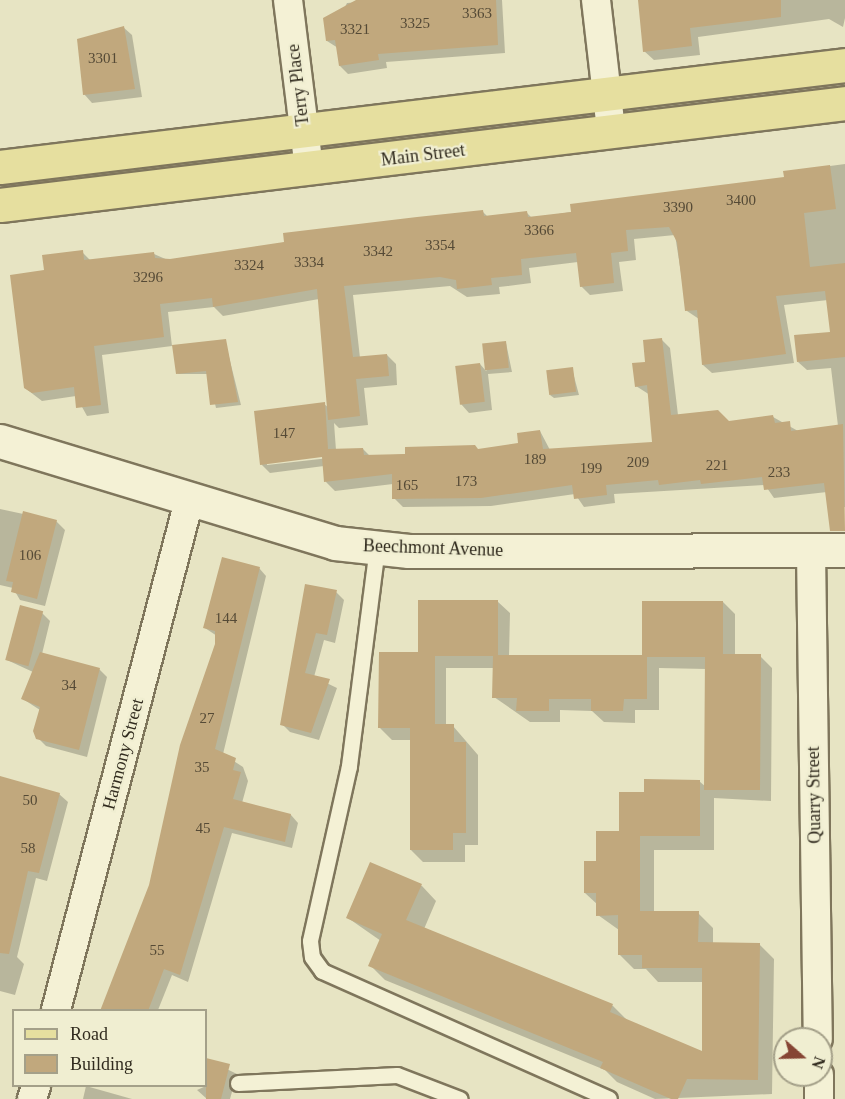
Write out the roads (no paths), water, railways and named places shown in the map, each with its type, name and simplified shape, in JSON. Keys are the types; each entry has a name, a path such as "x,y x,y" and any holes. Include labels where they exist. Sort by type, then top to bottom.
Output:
{"main road":[{"name":"Main Street","path":"0,167 845,65"},
{"name":"Main Street","path":"0,205 845,103"}],"street":[{"name":"Terry Place","path":"288,0 309,169"},
{"path":"596,0 611,130"},
{"name":"Beechmont Avenue","path":"0,441 335,543 377,547 845,550"},
{"name":"Harmony Street","path":"57,1009 190,498"},
{"name":"Quarry Street","path":"811,551 818,1027"}],"lane":[{"path":"377,547 349,766 310,941 312,957 322,970 609,1099"},
{"path":"238,1083 397,1075 460,1099"}]}
